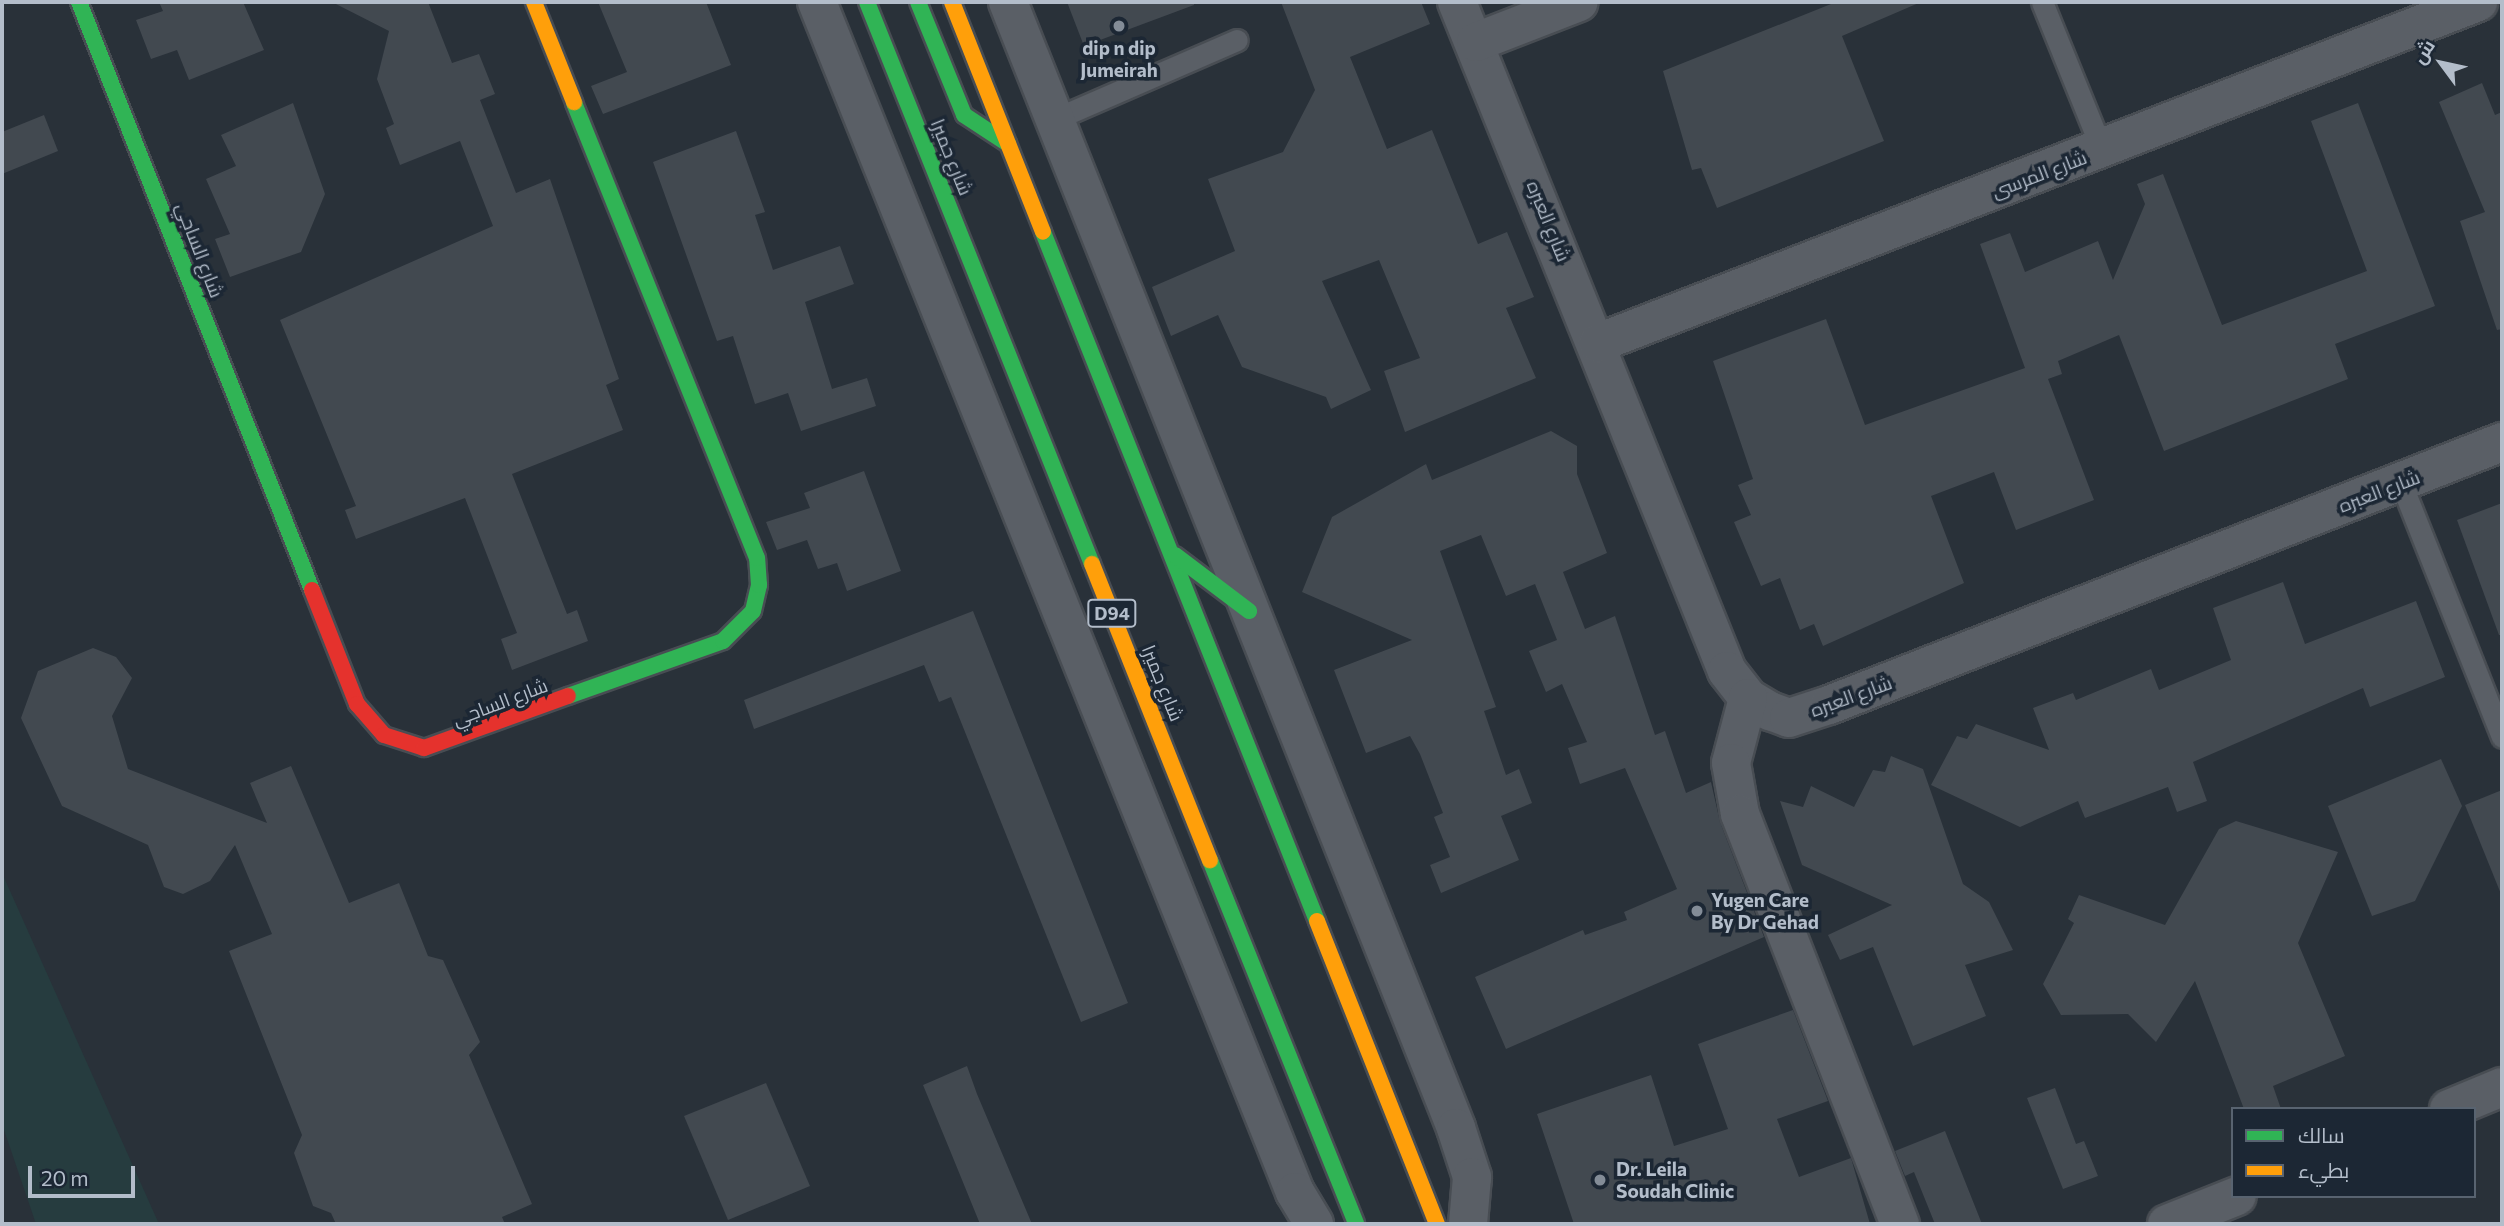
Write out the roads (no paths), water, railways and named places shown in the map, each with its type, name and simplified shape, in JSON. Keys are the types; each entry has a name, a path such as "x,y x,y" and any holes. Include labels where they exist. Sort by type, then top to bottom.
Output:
{"main road":[{"name":"شارع الساجي","path":"79,2 357,704 384,735 424,748 723,641 753,611 759,585 757,558 534,2"},
{"name":"شارع جميرا","path":"867,2 1356,1224"},
{"path":"918,2 964,115 983,133 1008,144"},
{"path":"952,2 1175,555 1437,1224"},
{"path":"1175,555 1249,611"}],"street":[{"path":"817,2 1295,1192 1314,1224"},
{"path":"1008,2 1456,1128 1472,1177 1468,1224"},
{"name":"شارع العبره","path":"1457,2 1476,42 1598,343 1727,671 1748,698 1788,718 2502,442"},
{"path":"1476,42 1578,2"},
{"name":"شارع المرسى","path":"1598,343 2102,150 2477,2"},
{"path":"1748,698 1731,762 1740,814 1900,1224"},
{"path":"2454,1107 2502,1087"},
{"path":"2167,1224 2220,1210"}],"lane":[{"path":"2042,2 2102,150"},
{"path":"1055,119 1237,40"},
{"path":"2401,483 2502,737"}],"place":[{"name":"dip n dip Jumeirah","path":"1119,26"},
{"name":"Yugen Care By Dr Gehad","path":"1697,911"},
{"name":"Dr. Leila Soudah Clinic","path":"1600,1180"}]}
